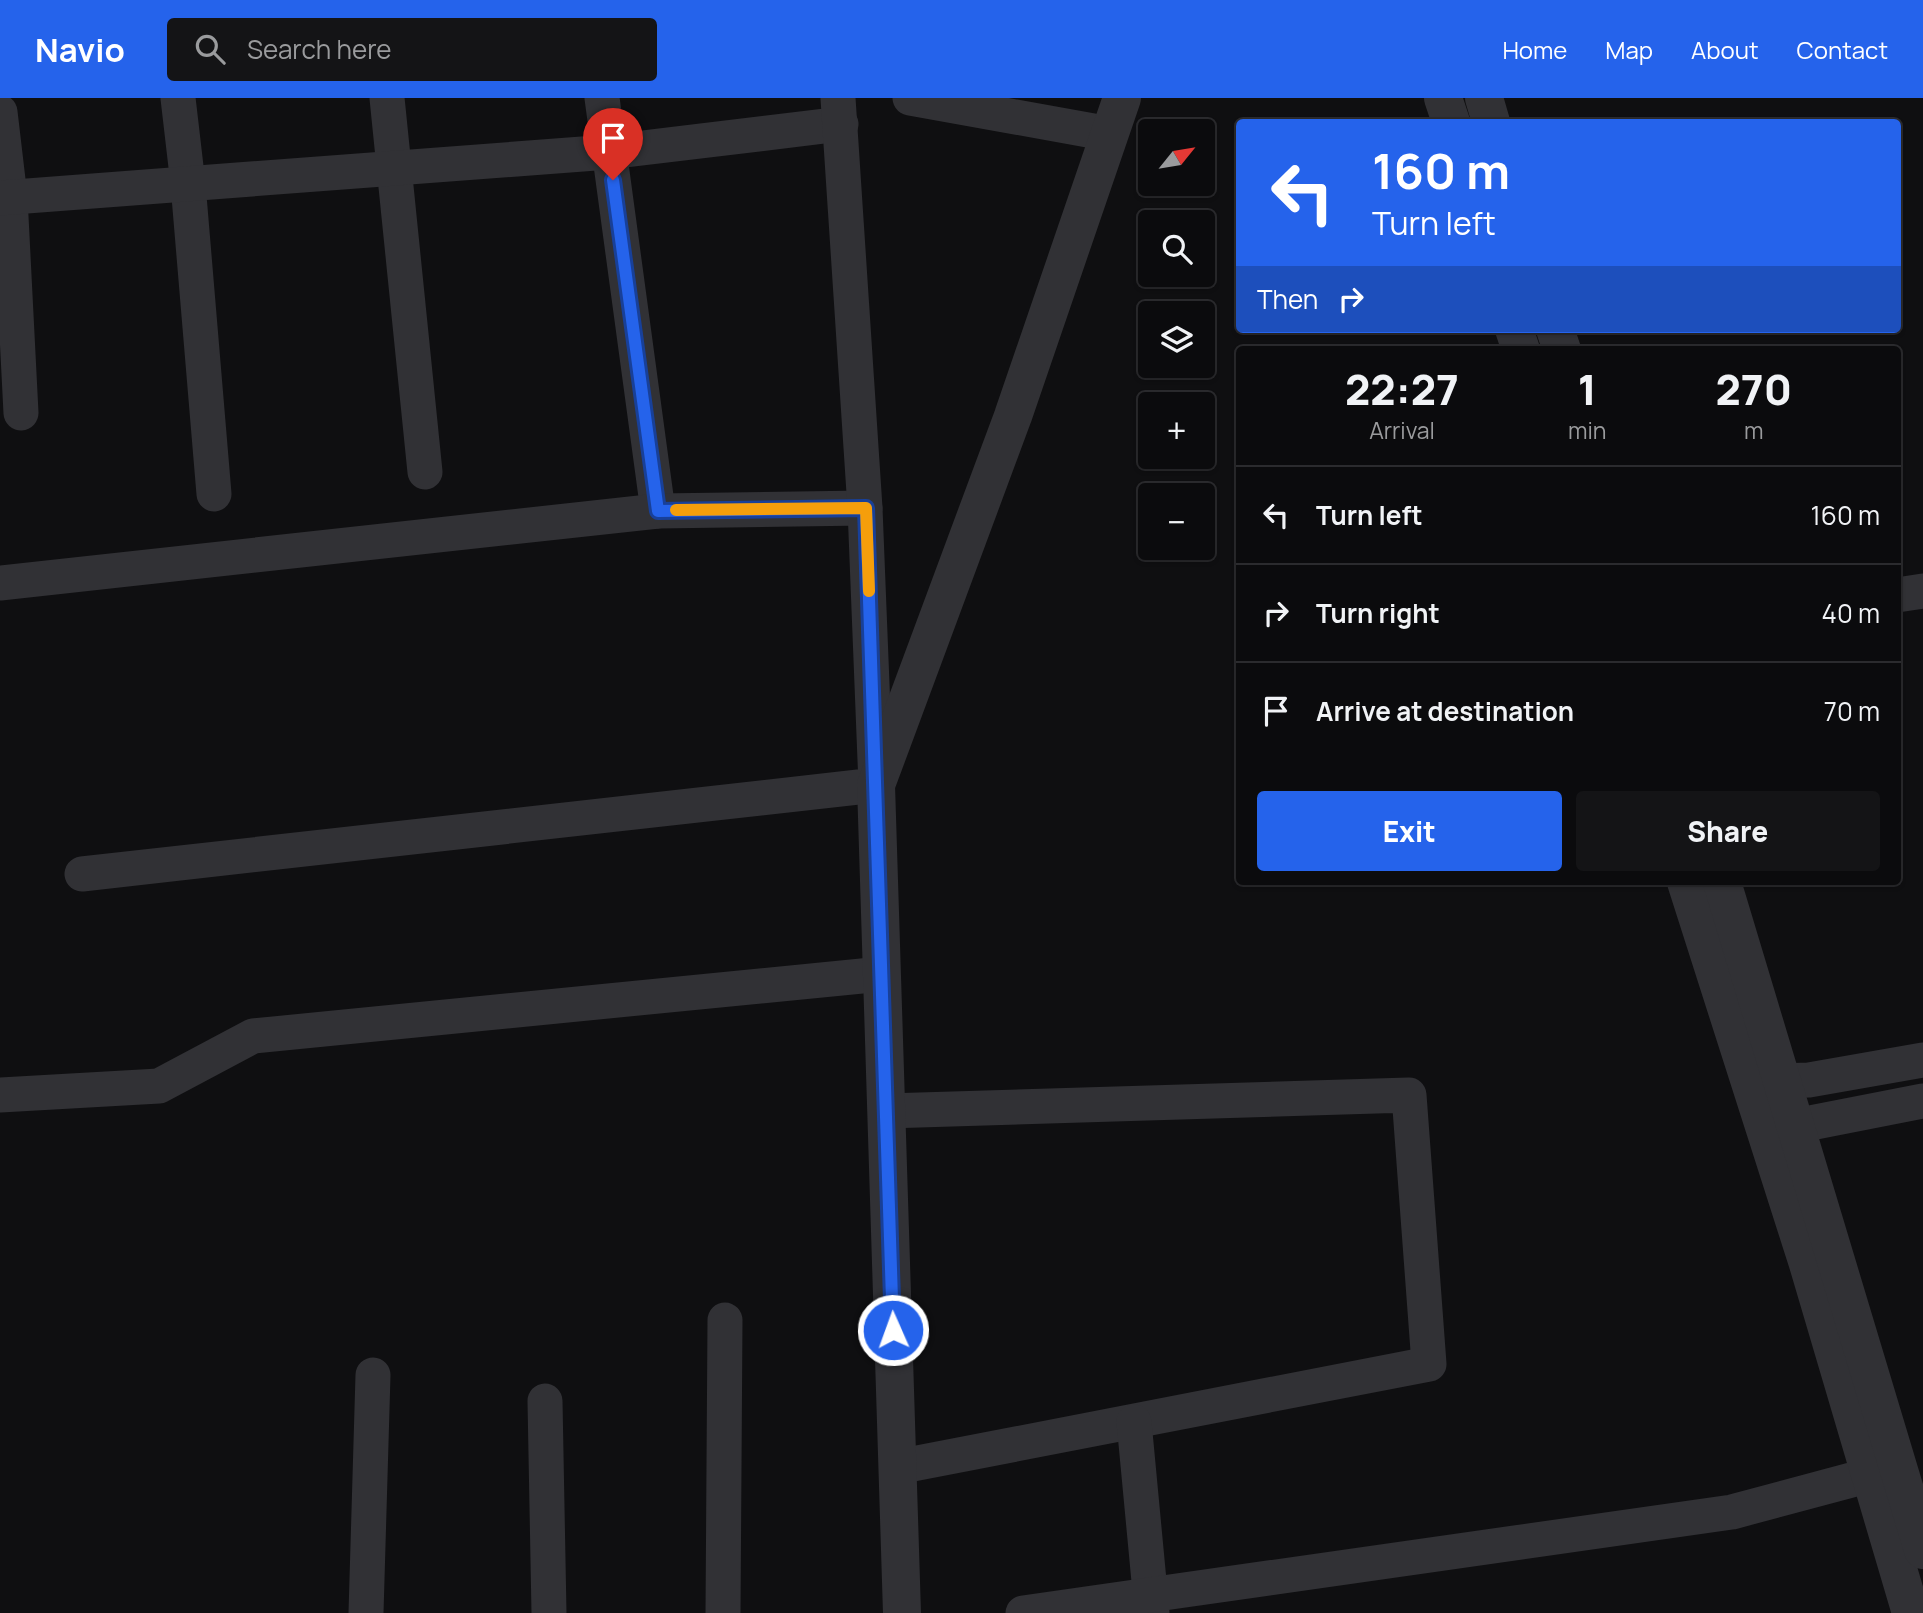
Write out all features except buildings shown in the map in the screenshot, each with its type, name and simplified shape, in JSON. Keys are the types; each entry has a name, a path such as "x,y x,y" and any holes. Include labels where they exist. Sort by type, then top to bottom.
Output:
{"street":[{"path":"178,98 188,184 214,494"},
{"path":"387,98 425,472"},
{"path":"602,98 658,511"},
{"path":"911,98 1110,134"},
{"path":"876,785 1013,416 1122,98"},
{"path":"1443,98 1450,119"},
{"path":"5,198 609,152 840,111 866,508 902,1613"},
{"path":"0,113 21,413"},
{"path":"0,583 658,511 866,508"},
{"path":"1901,594 1923,591"},
{"path":"82,874 876,785"},
{"path":"1687,885 1766,1081"},
{"path":"1723,885 1766,1081 1780,1127 1916,1503 1923,1550"},
{"path":"0,1095 159,1086 253,1037 882,974"},
{"path":"1766,1081 1809,1080 1923,1060"},
{"path":"886,1111 1409,1095 1429,1364 897,1467"},
{"path":"1780,1127 1923,1101"},
{"path":"1780,1127 1808,1264 1911,1613"},
{"path":"723,1613 725,1320"},
{"path":"366,1613 373,1375"},
{"path":"545,1401 549,1613"},
{"path":"1134,1422 1152,1604"},
{"path":"1023,1613 1152,1604 1732,1512 1870,1475"}],"slow traffic":[{"path":"676,510 866,508 869,591"}],"route":[{"path":"613,180 658,511 866,508 893,1330"}]}
